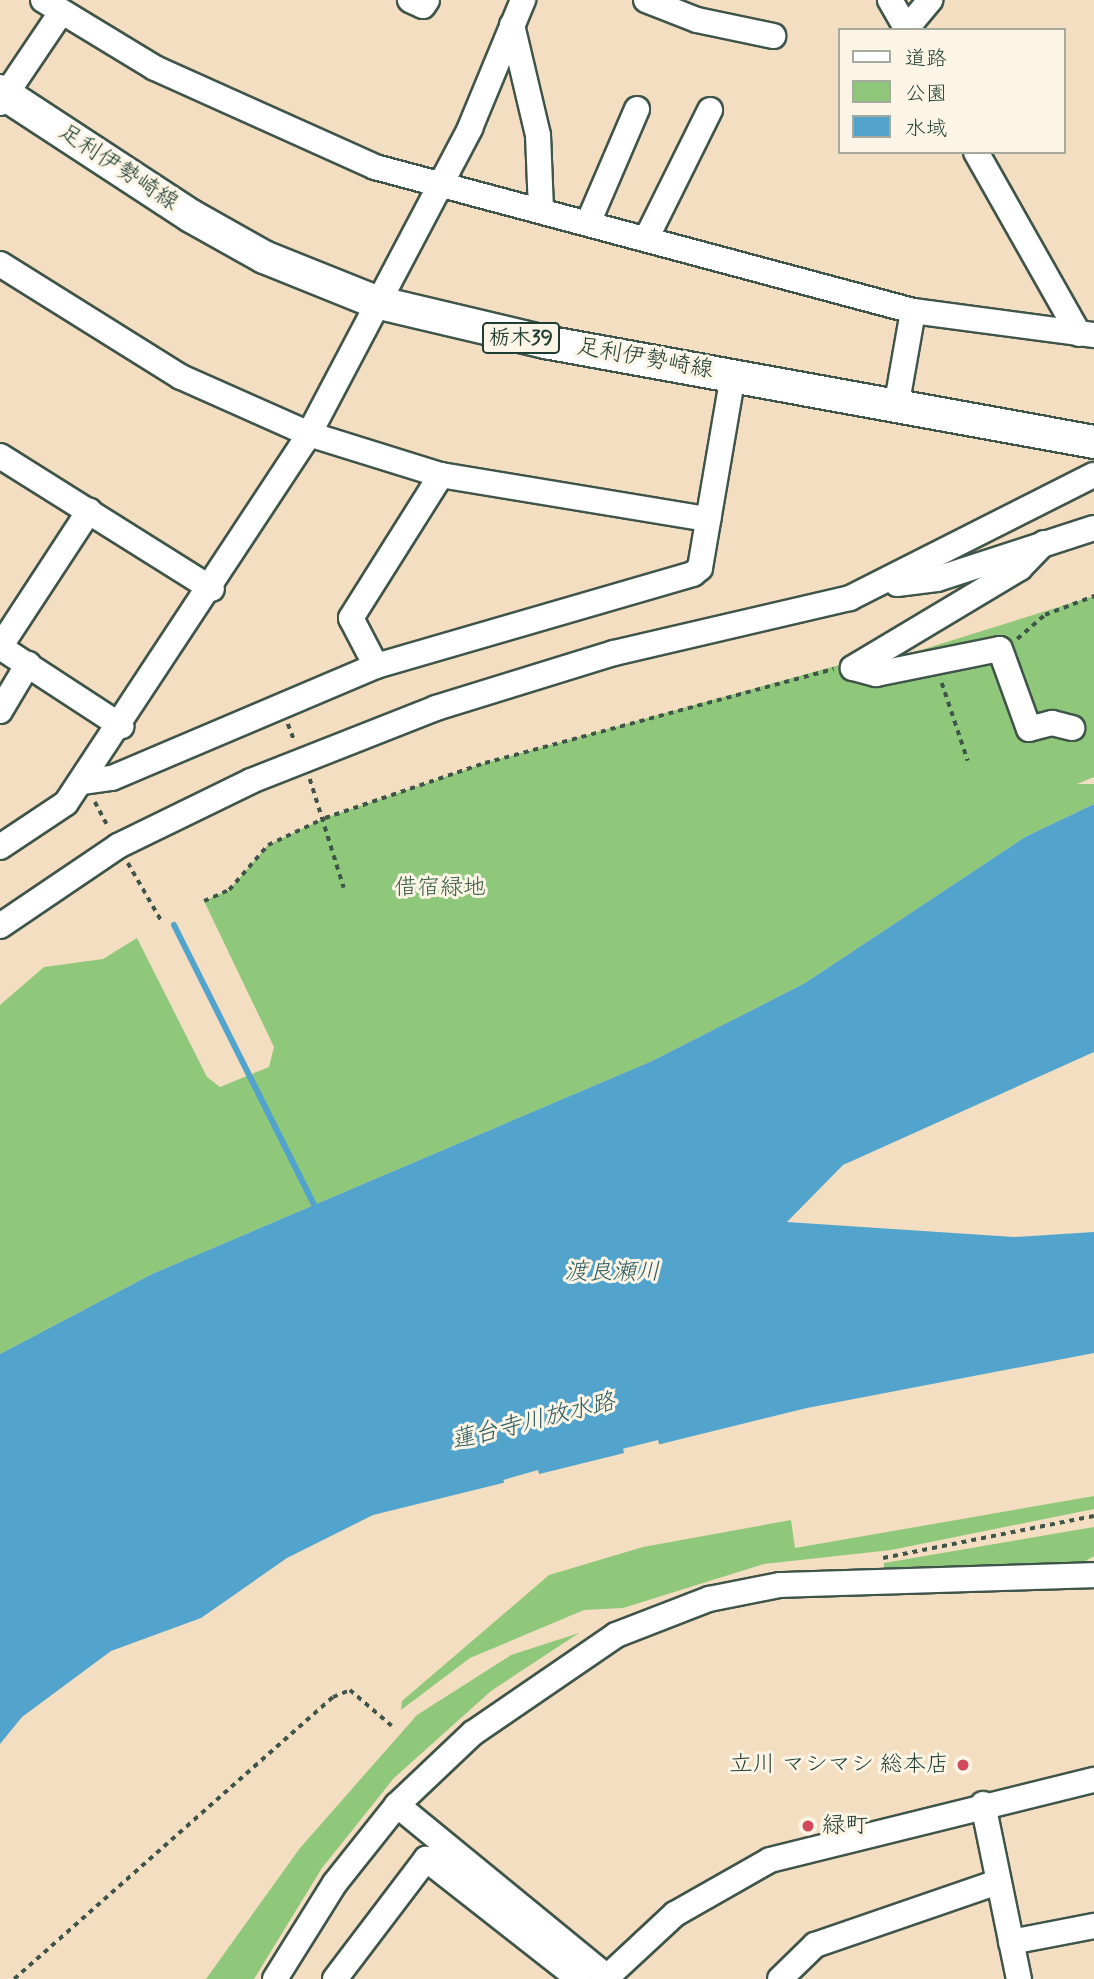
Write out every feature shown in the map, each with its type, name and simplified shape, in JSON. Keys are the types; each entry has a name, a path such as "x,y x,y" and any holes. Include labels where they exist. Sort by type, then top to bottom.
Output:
{"main road":[{"name":"足利伊勢崎線","path":"2,96 215,230 317,281 376,302 533,340 897,402 1094,442"}],"street":[{"path":"410,0 423,6 427,0"},
{"path":"87,790 121,726 212,589 309,434 436,186 470,128 523,0"},
{"path":"646,0 697,20 773,36"},
{"path":"890,0 905,28"},
{"path":"907,28 930,0"},
{"path":"2,96 51,7 155,68 310,139 436,186 541,209 913,311 1087,335"},
{"path":"512,25 538,135 541,209"},
{"path":"588,223 637,109"},
{"path":"646,239 710,110"},
{"path":"977,154 1087,335"},
{"path":"0,264 181,377 309,434 441,475 708,520"},
{"path":"897,402 913,311"},
{"path":"0,847 87,790 376,666 693,574 708,520 733,374"},
{"path":"0,456 212,589"},
{"path":"376,666 351,618 441,475"},
{"path":"0,926 77,871 198,805 436,708 614,653 850,598 884,584 1094,475"},
{"path":"89,510 0,647 121,726"},
{"path":"884,584 937,579 1094,528"},
{"path":"853,668 1020,568 1044,543"},
{"path":"853,668 876,674 1000,649 1029,729 1052,723 1072,728"},
{"path":"0,711 29,664"},
{"path":"275,1979 335,1883 397,1805 473,1734 594,1647 709,1598 780,1585 1094,1575"},
{"path":"397,1805 606,1978 675,1914 770,1860 983,1804 1094,1780"},
{"path":"983,1804 1019,1979"},
{"path":"335,1979 426,1859 579,1979"},
{"path":"780,1979 815,1945 998,1882"},
{"path":"1011,1942 1094,1926"}],"path":[{"path":"1000,649 1045,615 1094,596"},
{"path":"935,663 968,761"},
{"path":"204,901 229,890 268,845 325,818 485,763 853,668"},
{"path":"284,712 298,749"},
{"path":"306,770 325,818 344,888"},
{"path":"87,790 112,833"},
{"path":"124,855 162,922"},
{"path":"14,1979 333,1697 350,1690 392,1726"}],"green space":[{"name":"借宿緑地","path":"1094,596 1094,777 1077,784 1094,784 1094,804 1025,837 805,983 652,1061 152,1274 0,1354 0,1005 44,967 103,959 137,938 207,1077 220,1087 269,1067 274,1047 204,901 229,890 268,845 325,818 485,763 850,662 889,660"},
{"path":"1094,1496 1094,1509 891,1550 764,1564 623,1608 584,1610 470,1658 401,1710 402,1701 549,1575 643,1547 791,1520 795,1548"},
{"path":"1094,1527 1094,1556 1077,1566 884,1570 884,1563"},
{"path":"579,1633 491,1691 394,1778 322,1868 254,1979 206,1979 300,1848 417,1715 511,1655"}],"water":[{"name":"渡良瀬川","path":"1094,804 1094,1052 843,1165 787,1222 1014,1237 1094,1232 1094,1353 807,1408 373,1515 287,1558 201,1618 111,1651 22,1717 0,1744 0,1354 152,1274 652,1061 805,983 1025,837"}],"pier":[{"path":"658,1440 660,1448 625,1456 623,1449"},
{"path":"538,1470 540,1477 505,1487 503,1480"}],"waterway":[{"path":"174,925 319,1214"}],"place":[{"name":"立川 マシマシ 総本店","path":"963,1765"},
{"name":"緑町","path":"808,1826"}],"water label":[{"name":"蓮台寺川放水路","path":"533,1422"}]}
